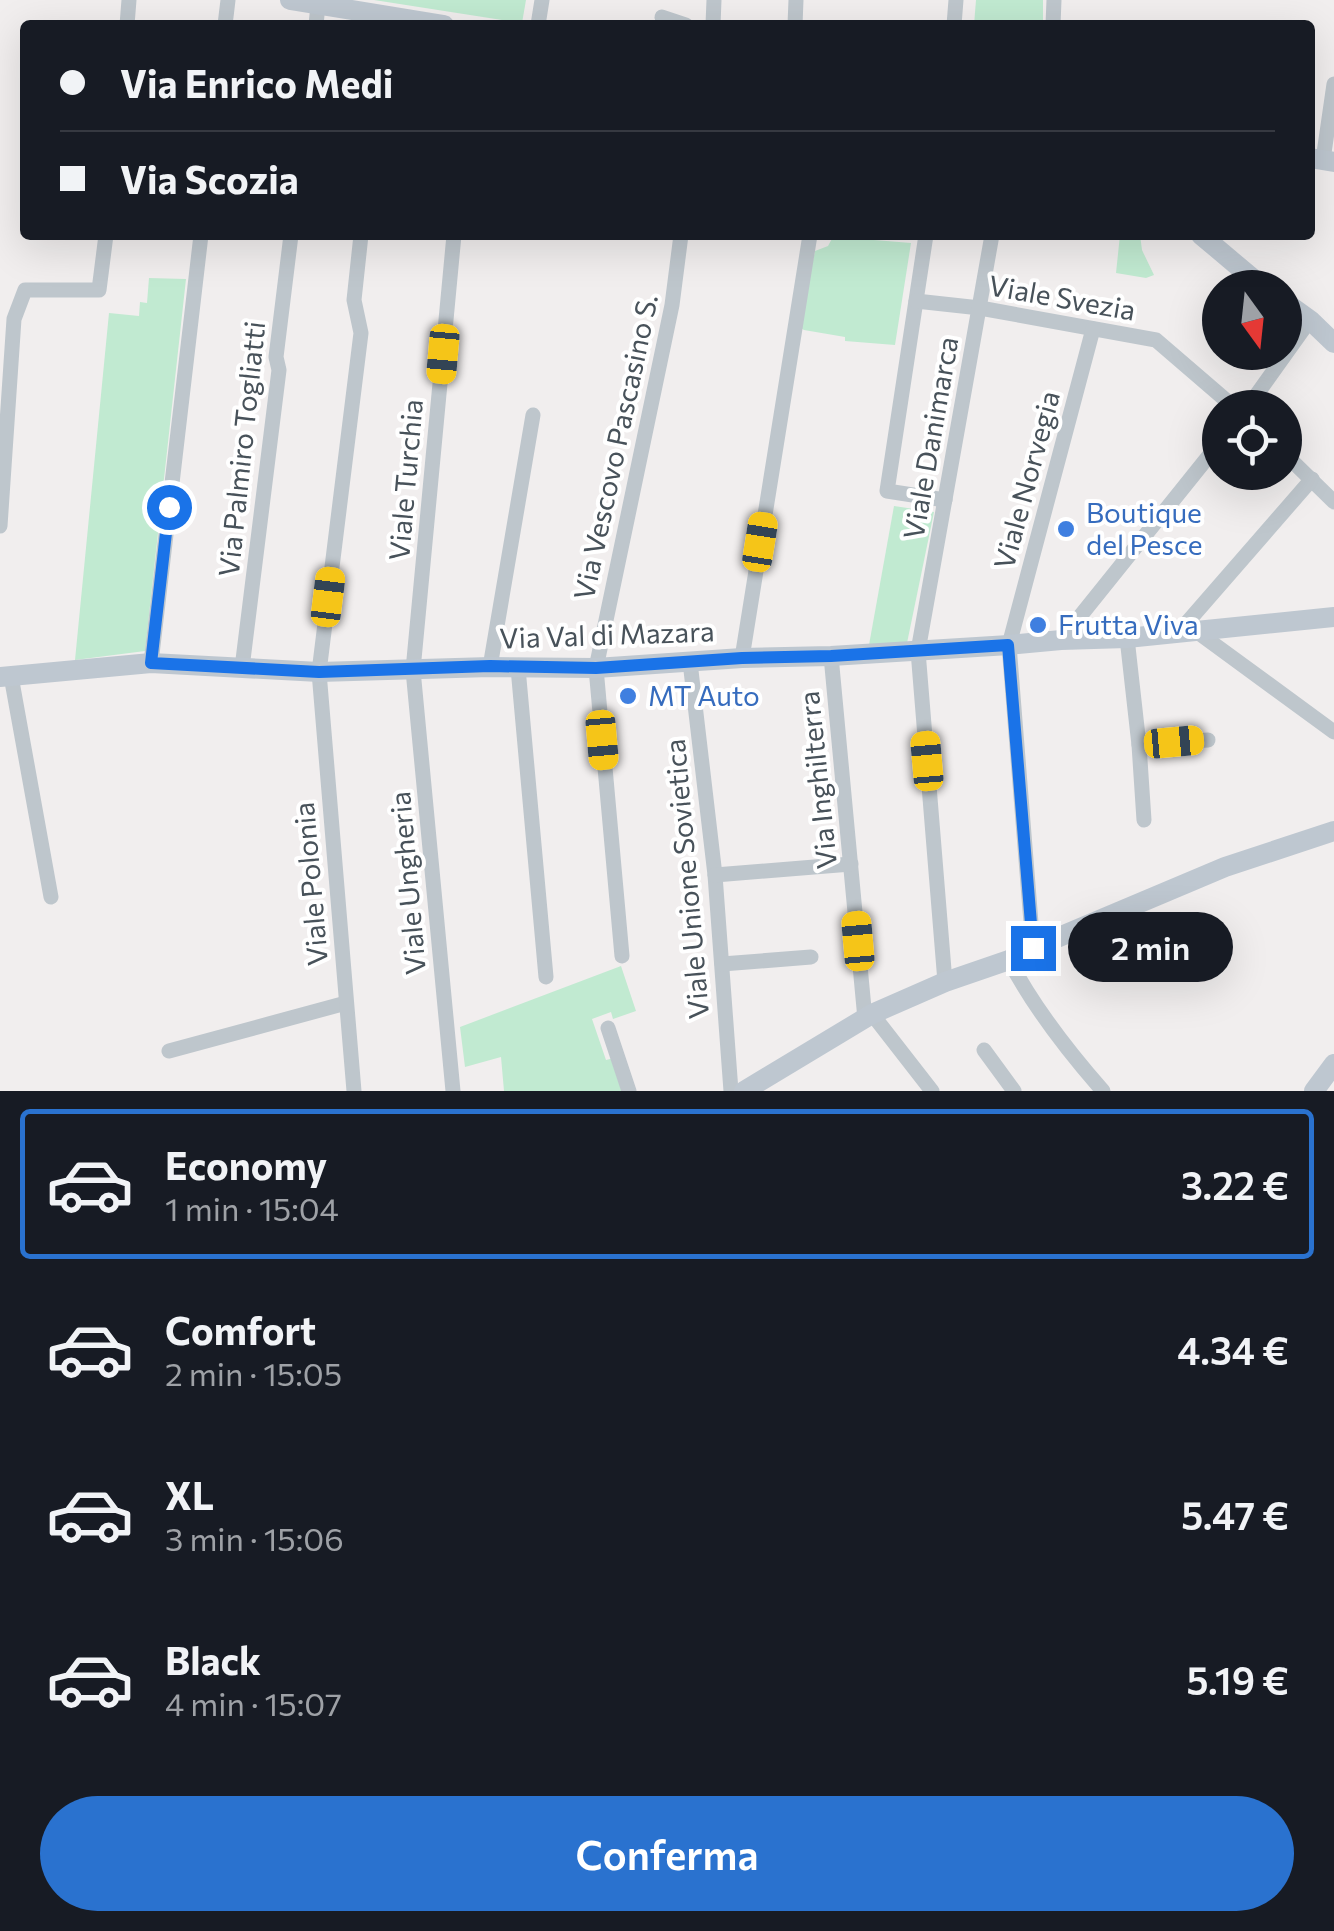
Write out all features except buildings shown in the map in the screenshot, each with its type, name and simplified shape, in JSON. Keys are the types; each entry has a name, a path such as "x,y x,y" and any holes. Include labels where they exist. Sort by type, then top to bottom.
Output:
{"street":[{"path":"290,0 317,15 385,20"},
{"path":"662,17 671,20"},
{"path":"1322,160 1334,84"},
{"path":"0,526 14,320 25,290 99,290 105,240"},
{"path":"151,663 199,240"},
{"name":"Via Palmiro Togliatti","path":"242,668 279,370 276,357 290,240"},
{"name":"Viale Polonia","path":"354,1091 319,672 361,333 354,300 360,240"},
{"name":"Viale Turchia","path":"413,670 454,240"},
{"name":"Via Vescovo Pascasino S.","path":"622,956 596,668 672,305 680,240"},
{"path":"742,658 809,240"},
{"path":"925,240 887,491 945,500"},
{"name":"Viale Danimarca","path":"945,982 918,651 991,240"},
{"path":"1207,240 1243,270"},
{"name":"Viale Svezia","path":"916,302 980,308 1156,340 1214,390"},
{"path":"1302,314 1334,344"},
{"path":"1260,390 1310,320"},
{"name":"Viale Norvegia","path":"1033,948 1008,645 1093,328"},
{"path":"490,666 532,415"},
{"path":"1061,640 1202,464"},
{"path":"1302,470 1334,502"},
{"path":"1312,479 1187,632 1334,732"},
{"name":"Via Val di Mazara","path":"6,677 151,663 319,672 490,666 596,668 1127,638 1334,616"},
{"path":"1127,638 1144,820"},
{"name":"Via Inghilterra","path":"831,656 868,1016"},
{"name":"Viale Unione Sovietica","path":"690,662 715,874 731,1091"},
{"path":"518,668 546,977"},
{"name":"Viale Ungheria","path":"413,670 454,1091"},
{"path":"6,677 51,897"},
{"path":"1139,745 1208,740"},
{"path":"744,1091 868,1016 945,982 1009,960 1225,867 1334,831"},
{"path":"715,874 851,864"},
{"path":"722,964 812,957"},
{"path":"1009,960 1028,997 1103,1091"},
{"path":"169,1051 346,1003"},
{"path":"868,1016 932,1091"},
{"path":"608,1028 628,1091"},
{"path":"984,1050 1014,1091"},
{"path":"1314,1091 1334,1064"}],"green space":[{"path":"374,0 526,0 523,20"},
{"path":"976,0 1043,0 1043,20 974,20"},
{"path":"831,240 911,243 895,345 845,341 845,337 799,327 815,251 828,246"},
{"path":"1119,240 1141,240 1154,275 1146,278 1116,273"},
{"path":"149,278 186,279 145,651 75,660 109,313 139,316 140,302 147,303"},
{"path":"894,506 934,512 907,643 869,645"},
{"path":"621,966 636,1011 613,1019 611,1012 592,1019 606,1060 614,1058 624,1091 504,1091 501,1057 465,1067 460,1027"}],"place":[{"name":"Boutique del Pesce","path":"1066,529"},
{"name":"Frutta Viva","path":"1038,625"},
{"name":"MT Auto","path":"628,696"}],"route":[{"path":"169,507 151,663 319,672 490,666 596,668 1008,645 1033,948"}]}
